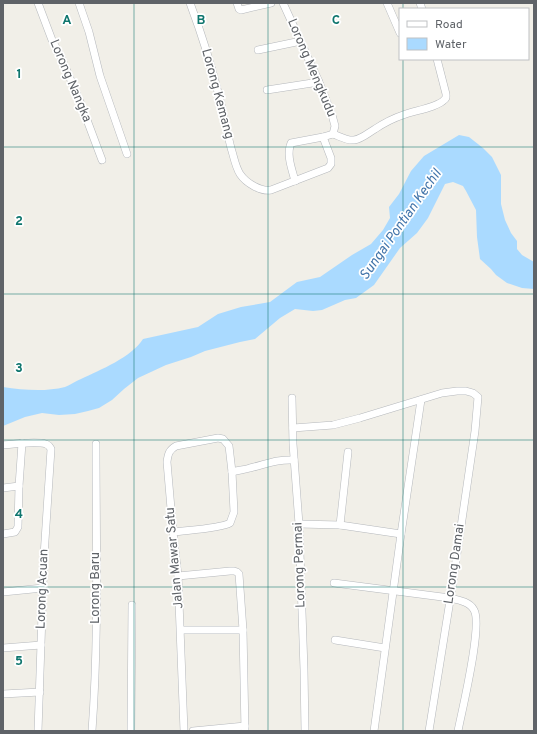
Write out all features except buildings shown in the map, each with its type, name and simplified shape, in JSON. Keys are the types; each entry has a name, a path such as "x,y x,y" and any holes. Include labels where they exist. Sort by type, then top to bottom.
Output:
{"street":[{"name":"Lorong Nangka","path":"38,3 52,40 81,104 102,160"},
{"path":"79,3 89,32 100,76 128,154"},
{"name":"Lorong Kemang","path":"190,3 206,51 236,164 241,175 248,182 267,191 295,181"},
{"path":"237,3 241,10 271,3"},
{"name":"Lorong Mengkudu","path":"283,3 319,82 334,121 335,126 333,134"},
{"path":"387,3 399,31"},
{"path":"258,50 301,41"},
{"path":"323,137 331,158 330,166 295,181 289,159 289,148 291,143 333,134 352,141 358,140 390,120 430,107 443,101 446,98 446,94 437,60"},
{"path":"267,90 319,82"},
{"name":"Lorong Damai","path":"420,400 457,390 473,393 478,397 475,431 429,731"},
{"name":"Lorong Permai","path":"292,398 294,460 299,524 305,731"},
{"path":"293,428 333,425 420,400 374,731"},
{"name":"Jalan Mawar Satu","path":"184,731 178,576 167,462 169,451 176,446 218,438 223,439 229,446 232,472"},
{"path":"3,445 22,443 18,527 15,532 3,534"},
{"name":"Lorong Acuan","path":"22,443 44,444 48,445 51,449 42,588 38,731"},
{"name":"Lorong Baru","path":"92,731 97,623 96,444"},
{"path":"340,525 348,452"},
{"path":"173,532 214,527 230,523 234,512 232,472 268,463 294,460"},
{"path":"3,488 19,486"},
{"path":"299,524 340,525 401,534"},
{"path":"178,576 230,571 234,571 239,574 245,728 193,731"},
{"path":"334,583 450,598 460,600 471,606 477,616 476,638 458,731"},
{"path":"3,592 42,588"},
{"path":"131,731 132,605"},
{"path":"181,630 242,630"},
{"path":"335,640 385,648"},
{"path":"3,648 41,645"},
{"path":"3,694 40,692"}],"water":[{"name":"Sungai Pontian Kechil","path":"459,135 469,137 483,148 492,157 501,175 501,204 505,220 511,233 517,241 517,249 522,255 534,262 534,289 522,288 507,283 496,275 480,259 477,237 476,210 463,186 453,182 445,184 428,218 417,233 400,248 374,285 356,298 345,300 322,310 313,311 295,309 280,318 255,339 205,351 166,365 138,378 112,400 99,408 75,414 59,415 42,413 25,417 3,426 3,387 50,390 65,387 124,357 138,346 143,339 198,327 218,314 241,307 270,302 297,282 320,277 371,244 383,230 390,218 389,207 399,194 411,171 424,156"}]}
